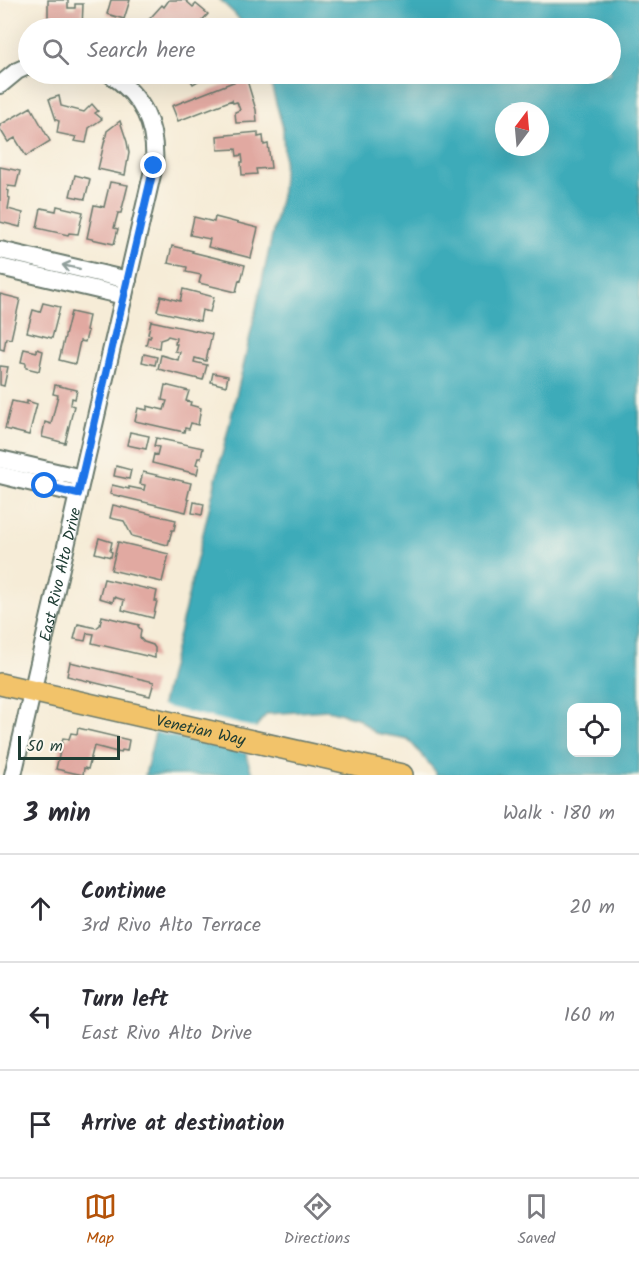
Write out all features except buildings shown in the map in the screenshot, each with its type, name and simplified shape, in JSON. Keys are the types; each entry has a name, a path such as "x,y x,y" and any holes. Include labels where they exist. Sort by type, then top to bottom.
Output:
{"main road":[{"name":"Venetian Way","path":"0,684 402,775"}],"street":[{"path":"0,85 18,71"},
{"name":"East Rivo Alto Drive","path":"13,775 152,177 155,146 149,122 138,100 122,84"},
{"path":"0,250 126,288"},
{"path":"0,267 126,288"},
{"path":"0,459 80,486"},
{"path":"0,475 80,486"}],"water":[{"path":"220,0 639,0 639,775 436,775 436,772 408,739 375,733 357,718 328,710 267,714 252,735 247,751 254,775 145,775 244,363 282,191 283,128 271,84 621,84 621,18 238,18"}],"pier":[{"path":"158,705 257,728 251,754 152,731"}],"route":[{"path":"45,486 78,494 154,166"}]}
